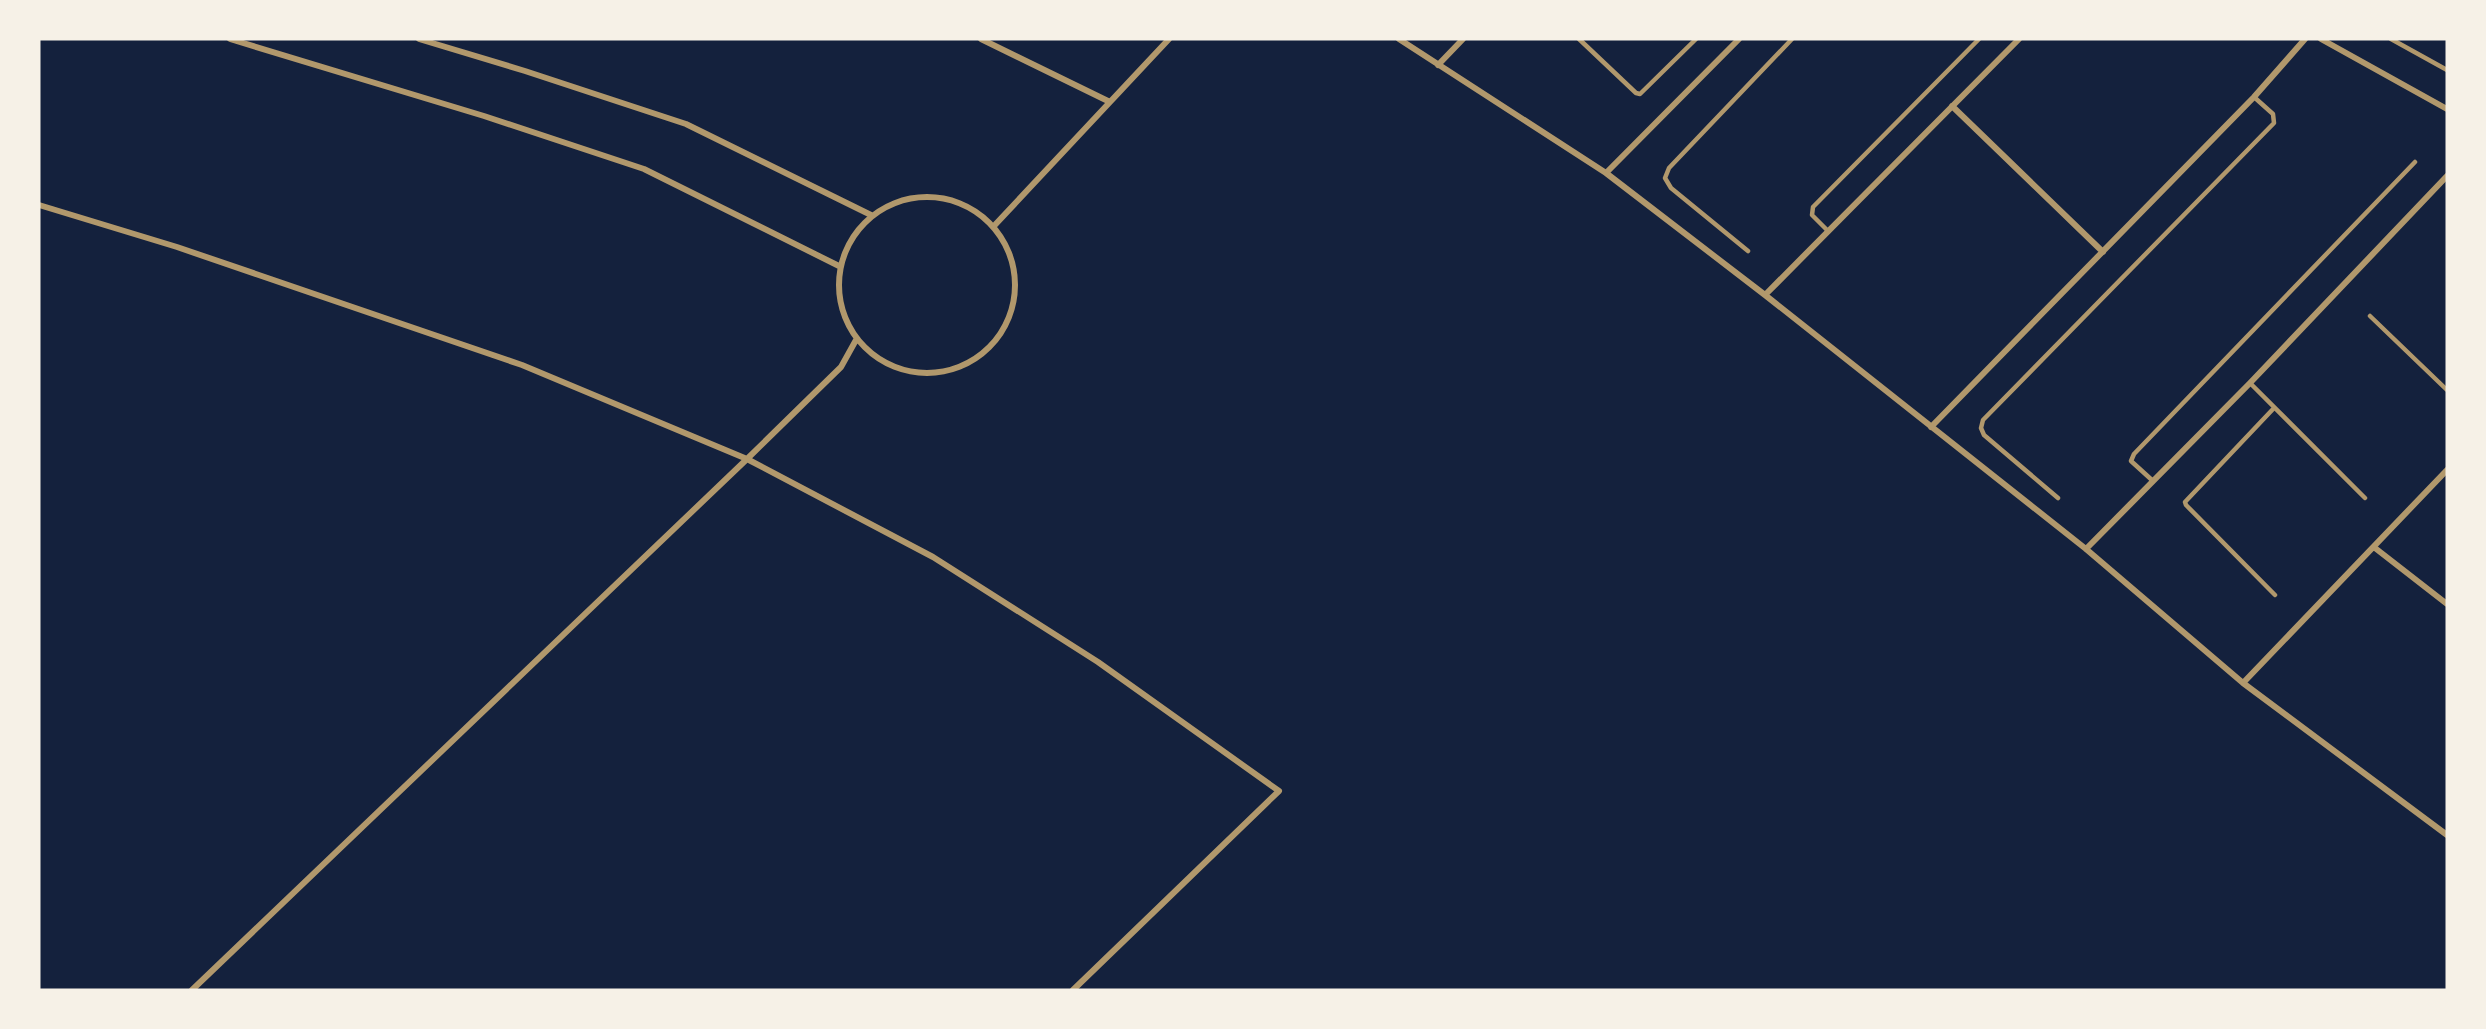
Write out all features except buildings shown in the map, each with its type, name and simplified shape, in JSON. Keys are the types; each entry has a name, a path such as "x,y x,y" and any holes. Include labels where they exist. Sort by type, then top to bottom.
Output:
{"street":[{"path":"230,39 484,116 644,169 839,266"},
{"path":"419,39 686,124 871,215"},
{"path":"981,39 1110,102"},
{"path":"993,227 1169,39"},
{"path":"1399,39 1606,173 1765,295 2086,549 2243,683 2446,833"},
{"path":"1438,65 1463,39"},
{"path":"1606,173 1739,39"},
{"path":"1765,295 2019,39"},
{"path":"1931,427 2254,97 2305,39"},
{"path":"2321,39 2447,109"},
{"path":"1952,106 2103,252"},
{"path":"2086,549 2250,383 2447,176"},
{"path":"936,196 970,207 993,227 1013,261 1016,295 1009,323 993,347 961,369 923,375 885,365 856,340 839,305 839,266 850,238 871,215 902,199 936,196"},
{"path":"39,205 177,247 522,365 747,459 933,557 1098,662 1279,791 1073,990"},
{"path":"192,990 841,367 856,340"},
{"path":"2243,683 2375,548 2447,470"},
{"path":"2375,548 2447,604"}],"lane":[{"path":"1579,39 1636,93 1640,94 1695,39"},
{"path":"1748,251 1671,188 1665,178 1669,168 1792,39"},
{"path":"1828,231 1812,215 1813,207 1979,39"},
{"path":"2391,39 2447,70"},
{"path":"2058,498 1984,435 1981,428 1983,420 2274,123 2273,114 2254,97"},
{"path":"2153,481 2131,461 2134,453 2415,162"},
{"path":"2370,316 2447,390"},
{"path":"2250,383 2365,498"},
{"path":"2274,408 2185,502 2275,595"}]}
